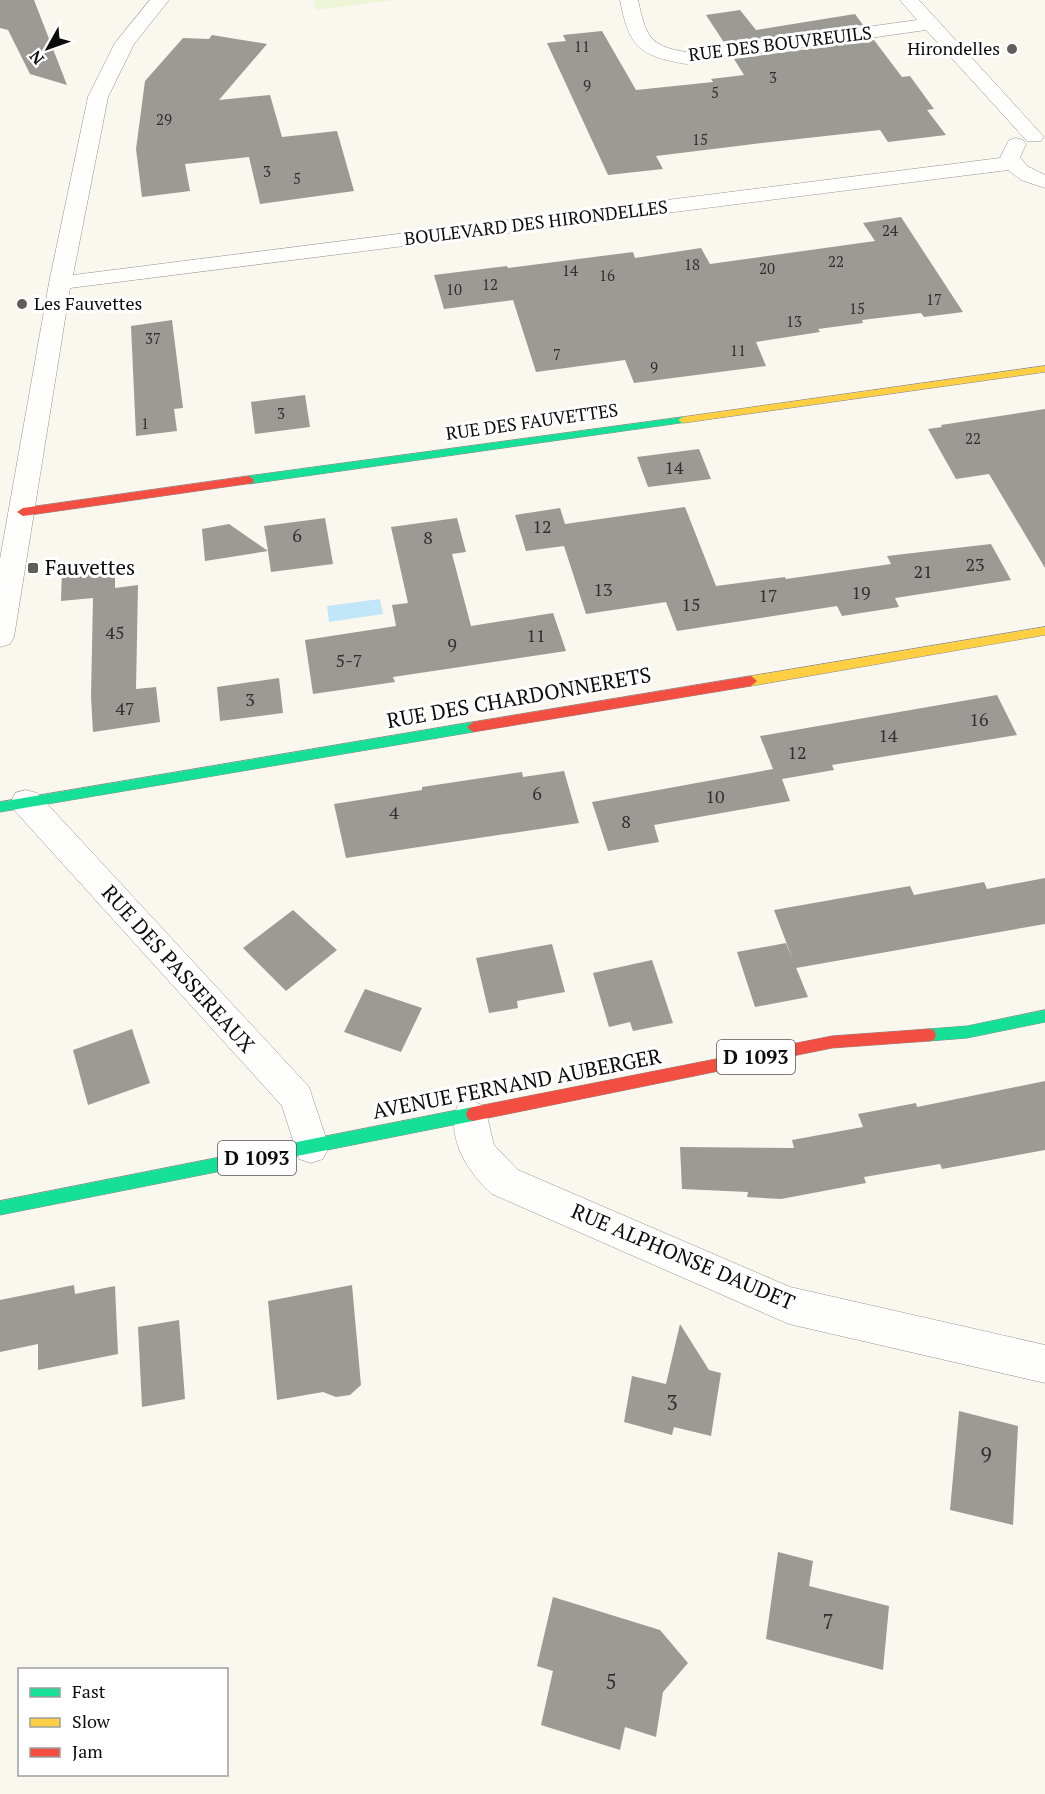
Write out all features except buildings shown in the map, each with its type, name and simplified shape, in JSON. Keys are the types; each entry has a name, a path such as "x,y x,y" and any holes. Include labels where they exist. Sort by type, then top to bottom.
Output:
{"street":[{"path":"0,637 60,283 98,97 125,43 160,0"},
{"name":"RUE DES BOUVREUILS","path":"629,0 636,35 642,44 668,56 686,58 930,24"},
{"path":"909,0 1039,137"},
{"path":"1039,137 1024,140 1011,150 1010,156 1012,164 1020,171 1045,182"},
{"name":"BOULEVARD DES HIRONDELLES","path":"60,283 1012,164"},
{"name":"RUE DES FAUVETTES","path":"23,512 1045,369"},
{"name":"RUE DES CHARDONNERETS","path":"13,804 1045,631"},
{"name":"RUE DES PASSEREAUX","path":"13,804 297,1098 311,1147"},
{"name":"AVENUE FERNAND AUBERGER","path":"0,1208 832,1042 967,1032 1045,1016"},
{"name":"RUE ALPHONSE DAUDET","path":"470,1116 474,1141 484,1165 505,1182 789,1305 1045,1364"}],"green space":[{"path":"313,0 395,0 316,10"}],"water":[{"path":"380,599 383,614 329,622 327,606"}],"traffic: fast":[{"path":"249,480 683,420"},
{"path":"0,807 473,727"},
{"path":"929,1035 967,1032 1045,1016"},
{"path":"0,1208 473,1114"}],"traffic: slow":[{"path":"683,420 1045,369"},
{"path":"751,681 1045,631"}],"traffic: jam":[{"path":"23,512 249,480"},
{"path":"473,727 751,681"},
{"path":"473,1114 832,1042 929,1035"}],"place":[{"name":"Hirondelles","path":"1012,49"},
{"name":"Les Fauvettes","path":"22,304"},
{"name":"Fauvettes","path":"33,568"}]}
